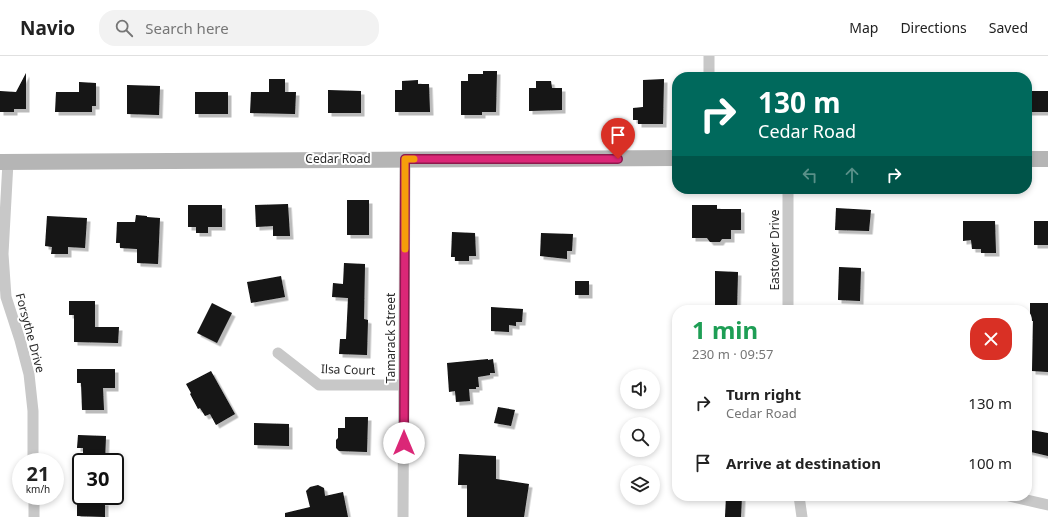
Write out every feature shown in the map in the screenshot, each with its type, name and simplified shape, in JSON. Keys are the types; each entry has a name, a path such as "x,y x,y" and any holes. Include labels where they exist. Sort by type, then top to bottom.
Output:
{"street":[{"path":"709,56 709,72"},
{"name":"Cedar Road","path":"4,162 672,158"},
{"name":"Tamarack Street","path":"404,517 405,159"},
{"path":"1032,159 1048,159"},
{"name":"Forsythe Drive","path":"4,162 3,254 6,298 20,340 29,374 33,411 33,453"},
{"name":"Eastover Drive","path":"788,194 788,305"},
{"name":"Ilsa Court","path":"278,353 319,385 404,385"},
{"path":"800,501 802,517"},
{"path":"1029,501 1048,506"},
{"path":"34,505 34,517"}],"building":[{"path":"483,71 497,71 496,112 482,112 482,115 461,115 461,81 468,81 468,74 483,74"},
{"path":"26,73 26,109 14,109 14,112 0,112 0,91 16,92"},
{"path":"269,79 285,79 285,92 296,92 295,114 250,113 251,92 269,92"},
{"path":"664,79 663,124 638,124 638,120 633,120 633,108 643,107 643,80"},
{"path":"418,80 418,84 429,84 430,112 395,112 395,90 402,90 402,81"},
{"path":"536,81 551,81 552,88 562,88 562,110 529,111 529,88 536,88"},
{"path":"79,82 96,83 96,106 92,106 92,112 55,112 56,92 79,92"},
{"path":"127,85 160,86 159,115 127,114"},
{"path":"328,90 361,91 361,113 328,113"},
{"path":"1032,91 1048,91 1048,112 1032,112"},
{"path":"195,92 228,92 228,114 195,114"},
{"path":"347,200 369,200 369,235 347,235"},
{"path":"288,204 290,236 273,236 273,226 256,227 255,205"},
{"path":"188,205 222,205 222,227 208,227 208,233 196,233 196,227 188,227"},
{"path":"692,205 717,205 717,209 741,209 741,230 731,230 731,239 722,239 720,242 710,242 707,238 692,238"},
{"path":"836,208 871,210 869,231 835,230"},
{"path":"136,215 160,218 158,264 137,263 137,249 120,248 120,243 116,243 117,222 135,222"},
{"path":"47,216 87,218 85,248 68,247 68,254 51,254 52,247 45,246"},
{"path":"963,221 995,221 996,253 981,253 981,249 972,249 971,240 963,241"},
{"path":"1034,221 1048,221 1048,245 1034,245"},
{"path":"452,232 475,233 476,256 469,256 469,261 455,261 455,257 451,257"},
{"path":"541,233 573,234 572,251 567,251 567,259 540,256"},
{"path":"344,263 365,264 364,319 368,320 367,355 339,354 340,339 346,339 348,298 332,297 333,283 343,284"},
{"path":"839,267 861,268 860,301 838,300"},
{"path":"715,271 738,272 737,305 715,305"},
{"path":"281,276 285,297 251,303 247,282"},
{"path":"575,281 589,281 589,295 575,295"},
{"path":"69,301 95,301 95,327 119,327 118,343 74,342 74,315 69,315"},
{"path":"212,303 232,313 217,343 197,333"},
{"path":"1030,303 1048,303 1048,372 1032,371 1033,321 1032,305 1030,305"},
{"path":"491,307 523,309 522,322 516,322 516,326 509,325 509,332 491,331"},
{"path":"493,359 495,373 478,377 479,387 476,387 476,389 469,389 470,401 456,402 455,391 449,392 447,363"},
{"path":"77,369 115,369 115,388 103,388 104,410 82,410 81,383 77,383"},
{"path":"211,371 235,414 216,425 210,414 205,416 200,408 198,409 186,384"},
{"path":"498,407 515,410 511,426 494,423"},
{"path":"345,417 368,417 367,452 339,451 336,448 338,428 345,428"},
{"path":"254,423 289,424 289,446 254,445"},
{"path":"1032,430 1048,433 1048,456 1032,452"},
{"path":"78,435 106,436 105,453 83,453 83,448 77,448"},
{"path":"459,454 496,456 496,479 529,484 524,517 467,517 467,485 458,485"},
{"path":"318,485 324,488 325,496 343,492 348,517 285,517 285,513 310,507 306,491 310,487"},
{"path":"726,501 742,501 741,517 725,517"},
{"path":"77,505 105,505 105,517 77,516"}],"slow traffic":[{"path":"405,249 405,159 414,159"}],"route":[{"path":"404,443 405,159 618,159"}]}
